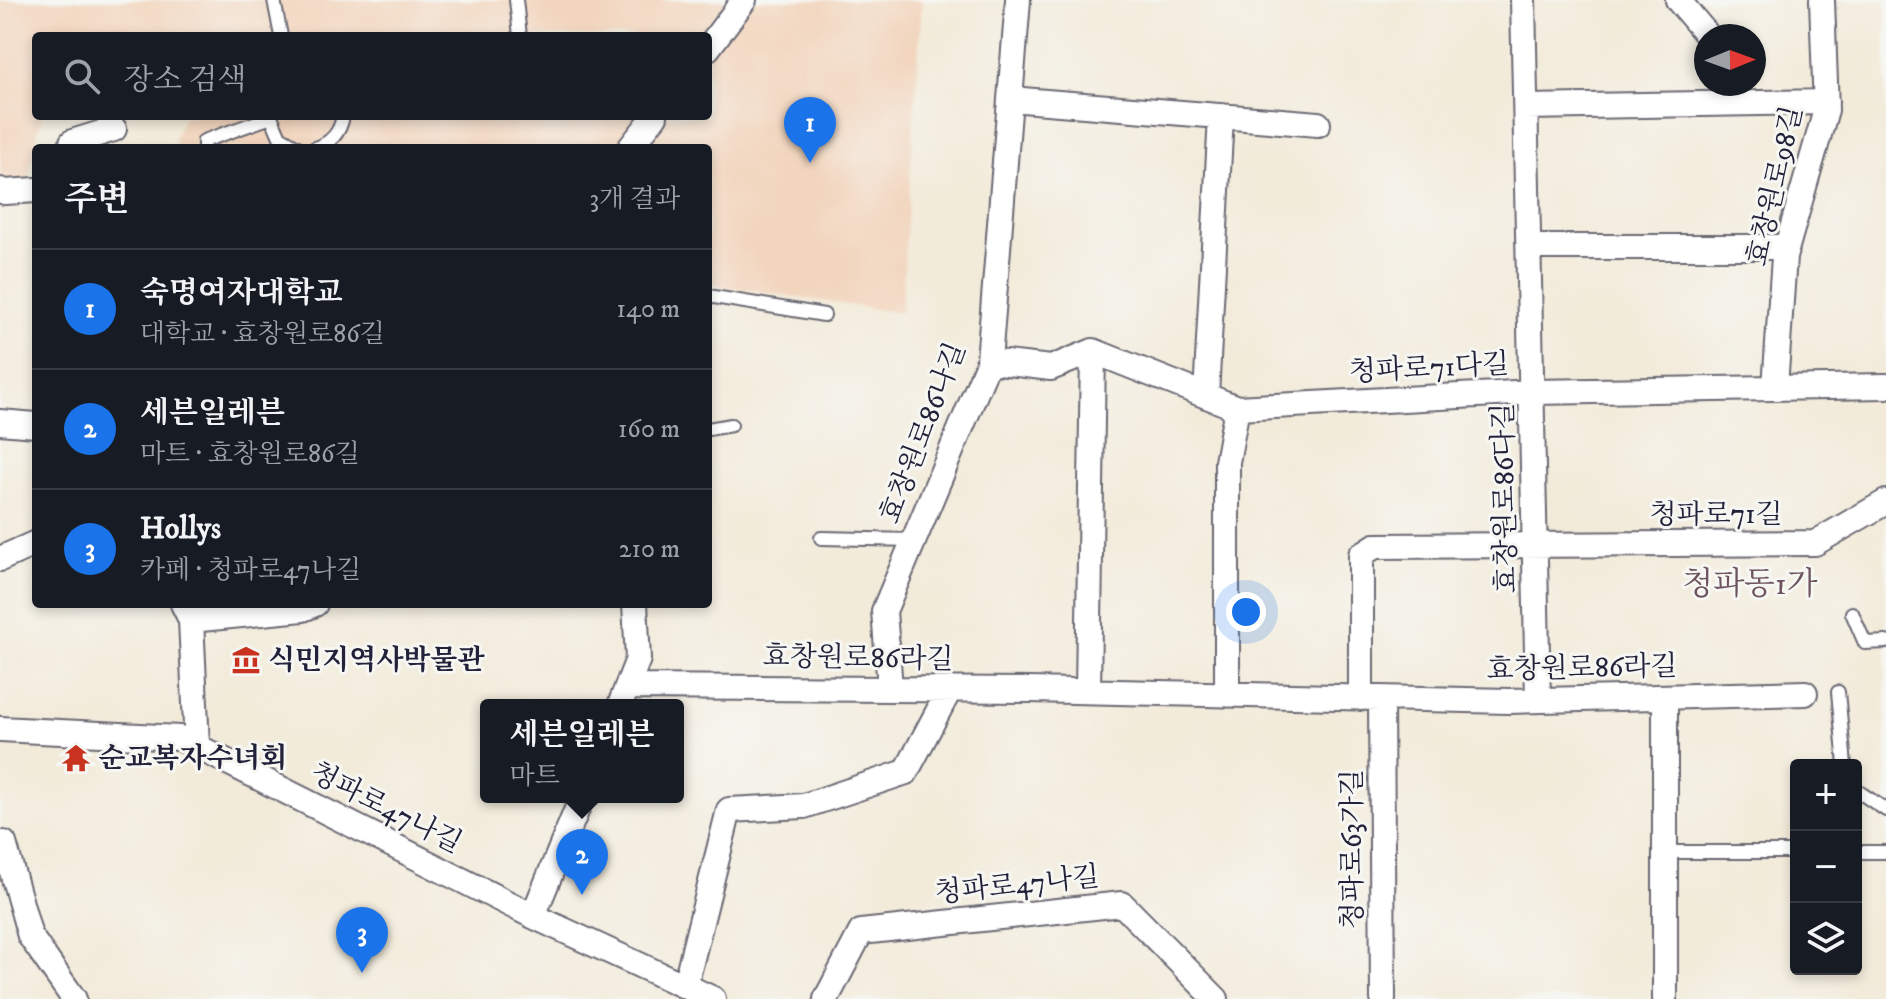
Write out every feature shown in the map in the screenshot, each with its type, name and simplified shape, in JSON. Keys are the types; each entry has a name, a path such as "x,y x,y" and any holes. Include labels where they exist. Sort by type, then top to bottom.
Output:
{"street":[{"path":"712,43 744,0"},
{"name":"효창원로86나길","path":"890,688 884,611 989,361 1018,0"},
{"name":"효창원로86다길","path":"1523,0 1538,700"},
{"path":"1678,0 1698,24"},
{"name":"효창원로98길","path":"1775,387 1787,247 1812,164 1826,102 1822,0"},
{"path":"1756,96 1763,105"},
{"path":"1010,99 1318,124"},
{"path":"1526,107 1826,102"},
{"path":"1206,396 1221,116"},
{"path":"633,144 652,120"},
{"path":"72,144 114,129"},
{"path":"0,190 32,190"},
{"path":"1530,247 1787,247"},
{"path":"989,361 1051,368 1093,351 1088,691"},
{"name":"청파로71다길","path":"1093,351 1237,408 1533,392 1886,386"},
{"path":"1227,694 1227,462 1237,408"},
{"path":"0,422 32,425"},
{"name":"청파로71길","path":"1535,545 1815,543 1886,502"},
{"path":"0,559 32,545"},
{"path":"1371,698 1361,555 1375,546 1535,545"},
{"path":"197,746 187,612 305,608"},
{"path":"624,696 638,659 635,608"},
{"name":"효창원로86라길","path":"624,696 890,688 1538,700 1805,693"},
{"path":"685,986 729,810 804,806 906,772 950,689"},
{"path":"1665,697 1665,999"},
{"name":"청파로63가길","path":"1371,698 1383,999"},
{"name":"청파로47나길","path":"0,729 180,738 533,916 713,999"},
{"path":"533,916 580,803"},
{"path":"0,843 4,843 30,936 74,999"},
{"name":"청파로47나길","path":"826,999 861,932 1122,904 1216,999"}],"lane":[{"path":"274,0 280,32"},
{"path":"516,0 520,32"},
{"path":"204,144 204,141 260,120"},
{"path":"273,120 280,137 292,144"},
{"path":"323,144 332,139 342,120"},
{"path":"712,297 824,315"},
{"path":"712,428 731,425"},
{"path":"821,538 914,540"},
{"path":"1852,613 1865,643 1886,642"},
{"path":"1838,692 1844,759"},
{"path":"1862,794 1886,810"},
{"path":"1665,852 1790,852"},
{"path":"1862,852 1886,852"}],"shaded area":[{"path":"0,0 922,0 901,313 712,285 712,144 175,144 182,120 712,120 712,32 32,32 32,120 41,120 36,144 32,144 26,185 0,178"}],"place":[{"name":"숙명여자대학교","path":"810,163"},
{"name":"식민지역사박물관","path":"246,660"},
{"name":"순교복자수녀회","path":"76,758"},
{"name":"세븐일레븐","path":"582,895"},
{"name":"Hollys","path":"362,973"}],"district":[{"name":"청파동1가","path":"1750,585"}]}
